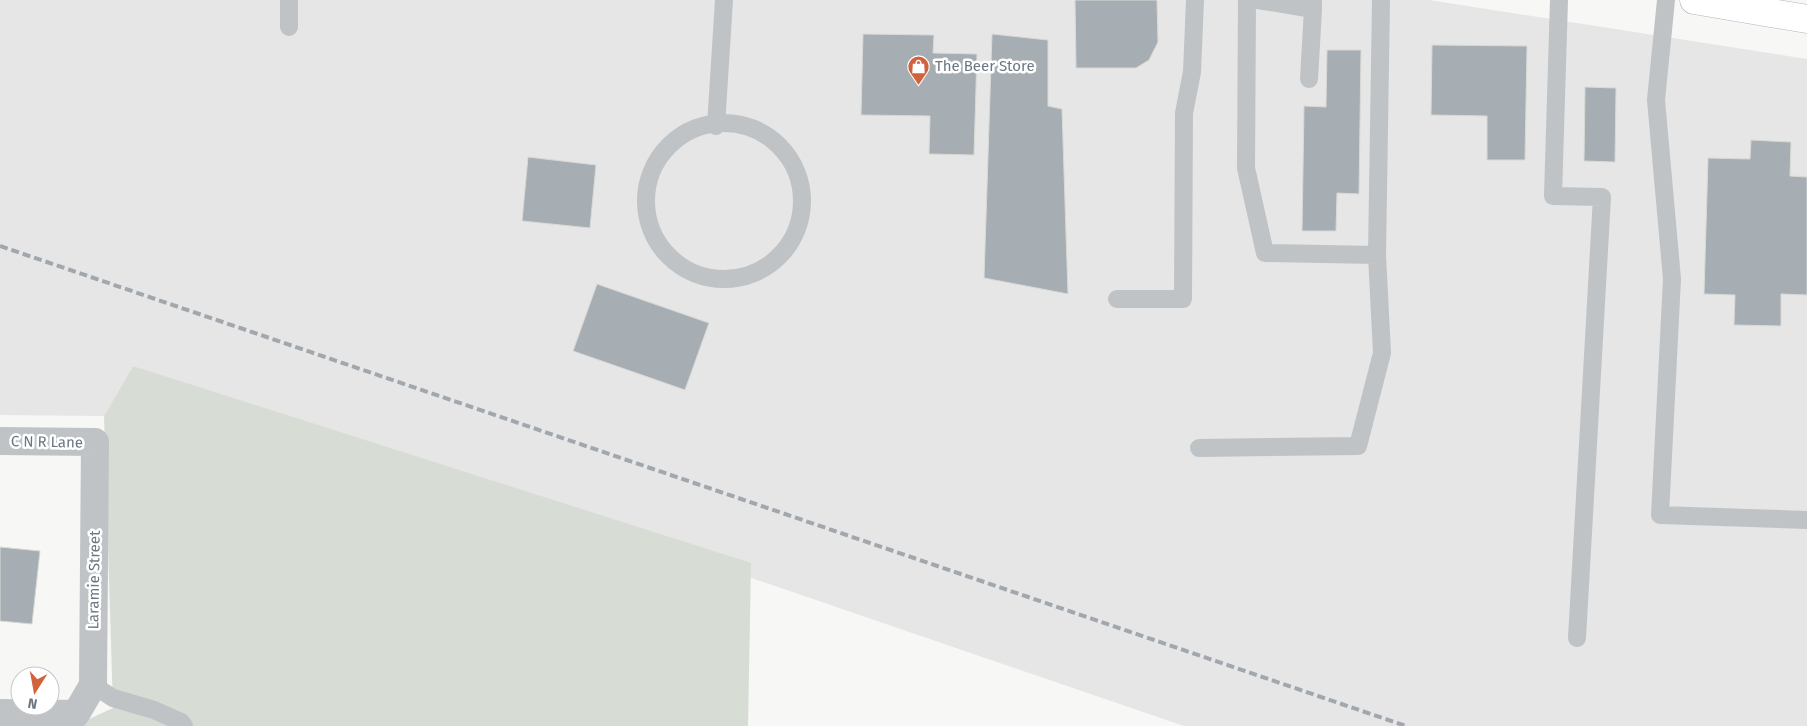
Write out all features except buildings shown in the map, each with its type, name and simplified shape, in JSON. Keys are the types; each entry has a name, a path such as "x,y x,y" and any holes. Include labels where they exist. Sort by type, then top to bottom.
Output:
{"main road":[{"path":"1694,0 1807,19"}],"street":[{"name":"C N R Lane","path":"0,441 95,442"},
{"name":"Laramie Street","path":"0,712 76,714 93,685 95,442"}],"lane":[{"path":"289,0 289,27"},
{"path":"716,126 724,0"},
{"path":"1117,299 1183,299 1184,113 1192,72 1194,0"},
{"path":"1247,0 1246,168 1265,253 1377,255"},
{"path":"1258,0 1313,4 1309,79"},
{"path":"1199,448 1358,446 1382,353 1377,255 1381,0"},
{"path":"1559,0 1553,196 1602,197 1577,638"},
{"path":"1666,0 1656,100 1672,279 1660,515 1807,520"},
{"path":"741,123 763,133 782,147 796,167 803,189 803,214 796,236 782,255 764,270 741,278 716,279 695,274 677,263 662,248 652,230 646,210 646,190 651,170 662,152 677,137 695,127 716,126 741,123"},
{"path":"93,685 113,698 154,710 182,722 184,726"}],"shaded area":[{"path":"0,0 1429,0 1807,59 1807,726 1184,726 133,366 104,416 0,415"},
{"path":"133,366 751,563 748,726 74,726 113,708 104,416"}],"railway":[{"path":"0,246 1406,726"}],"place":[{"name":"The Beer Store","path":"919,85"}]}
